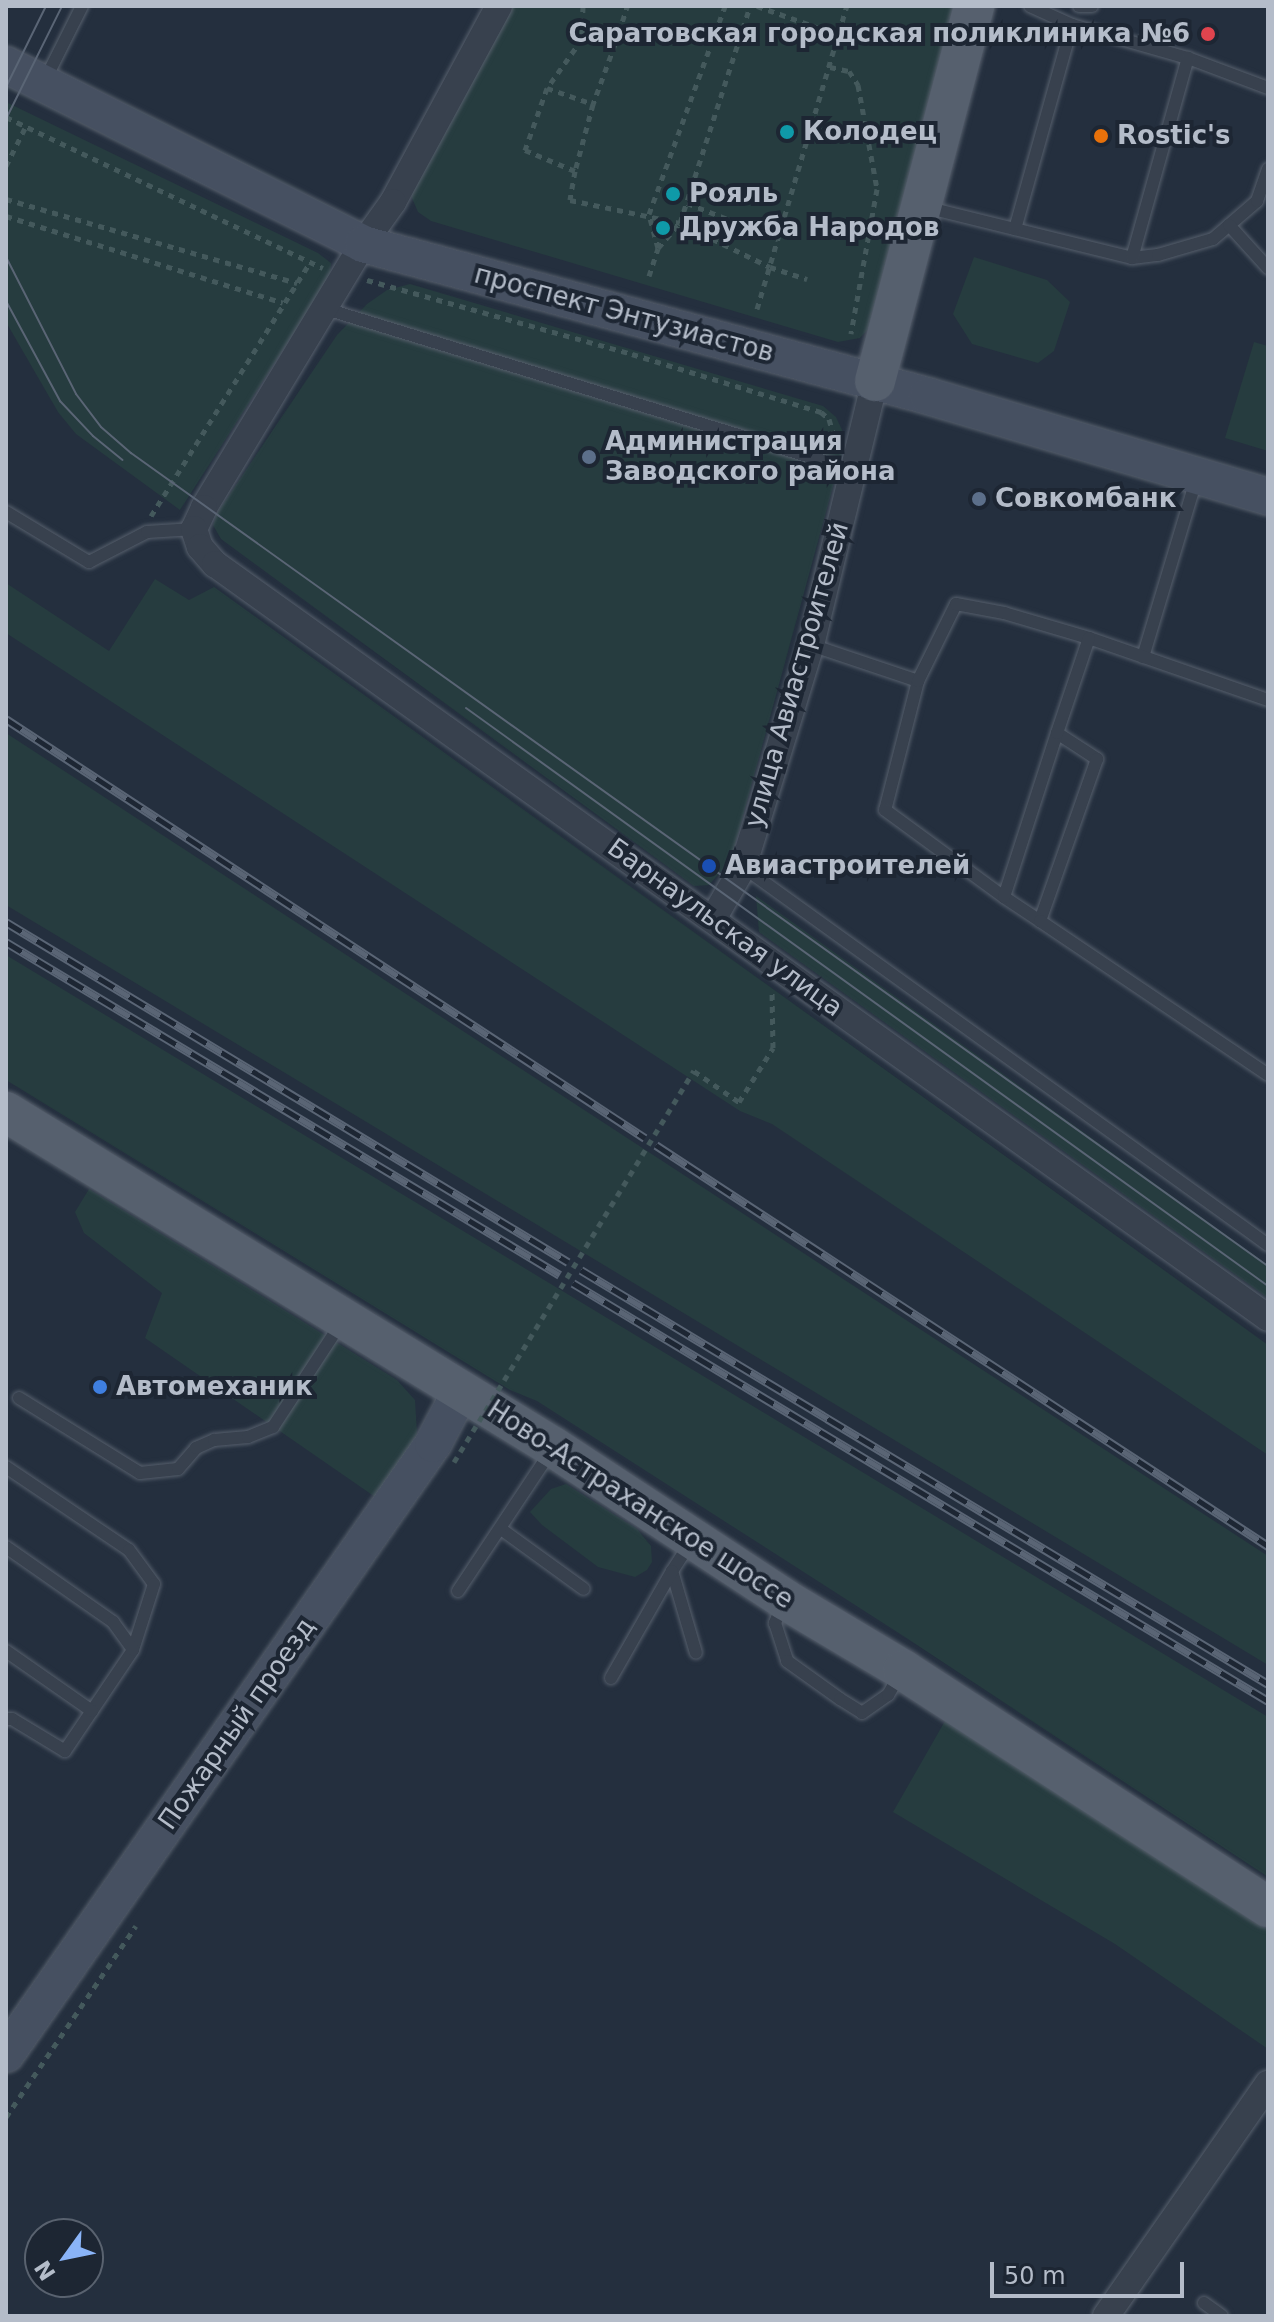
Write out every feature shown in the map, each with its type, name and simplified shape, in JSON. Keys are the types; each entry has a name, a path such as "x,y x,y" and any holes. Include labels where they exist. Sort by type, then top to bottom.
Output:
{"main road":[{"name":"улица Авиастроителей","path":"875,381 974,6"},
{"name":"проспект Энтузиастов","path":"6,65 363,244 875,381 1268,497"},
{"name":"Ново-Астраханское шоссе","path":"6,1112 553,1447 682,1555 784,1599 903,1670 1268,1907"},
{"name":"Пожарный проезд","path":"6,2054 433,1444 461,1391"}],"street":[{"path":"194,529 363,244 393,202 499,6"},
{"name":"улица Авиастроителей","path":"713,919 743,867 811,645 875,381"},
{"name":"Барнаульская улица","path":"194,529 200,547 215,564 1268,1318"},
{"path":"1106,2316 1268,2084"}],"lane":[{"path":"43,85 82,6"},
{"path":"1030,6 1072,25 1188,58 1268,88"},
{"path":"1079,6 1090,9 1092,6"},
{"path":"1015,229 1072,25"},
{"path":"1132,258 1188,58"},
{"path":"921,206 1132,258 1158,255 1213,239 1257,201 1268,169"},
{"path":"1229,225 1268,268"},
{"path":"326,309 853,470"},
{"path":"1143,657 1197,476"},
{"path":"6,512 89,562 147,532 194,529"},
{"path":"1268,700 1089,638 1004,613 956,604 918,681 885,810 1004,897 1268,1075"},
{"path":"1004,897 1089,638"},
{"path":"811,645 918,681"},
{"path":"1040,921 1097,759 1057,733"},
{"path":"743,867 1268,1245"},
{"path":"19,1398 140,1473 178,1469 196,1448 214,1440 248,1437 273,1427 344,1317"},
{"path":"458,1591 553,1447"},
{"path":"6,1467 129,1550 154,1584 133,1650 65,1751 12,1719 6,1719"},
{"path":"501,1529 584,1589"},
{"path":"6,1547 113,1622 133,1650"},
{"path":"682,1555 696,1653"},
{"path":"611,1678 682,1555"},
{"path":"784,1599 775,1623 787,1661 862,1713 888,1695 903,1670"},
{"path":"6,1651 92,1711"},
{"path":"1204,2303 1222,2316"}],"path":[{"path":"575,171 525,150 547,88 582,39 583,6"},
{"path":"627,6 593,104 570,200 649,214 680,223 770,267 807,279"},
{"path":"658,248 649,214 725,6"},
{"path":"649,276 658,248 680,223 750,6"},
{"path":"757,6 839,35"},
{"path":"757,309 847,6"},
{"path":"582,39 615,44"},
{"path":"830,67 849,71 858,85 877,189 851,334"},
{"path":"547,88 593,104"},
{"path":"6,166 25,128"},
{"path":"6,199 297,283"},
{"path":"687,203 778,239"},
{"path":"6,215 283,303"},
{"path":"147,532 153,510 309,264"},
{"path":"625,352 821,412 829,419 834,436"},
{"path":"454,1462 694,1071 739,1102 773,1048 774,995 765,984"}],"green space":[{"path":"506,6 957,6 873,324 860,338 838,342 431,221 418,212 412,198 412,179"},
{"path":"6,102 318,253 331,263 330,277 180,510 76,434 58,412 6,322"},
{"path":"974,257 1047,280 1070,302 1054,351 1038,363 972,344 953,314"},
{"path":"410,284 823,406 836,417 843,432 844,446 731,860 709,885 694,886 221,539 213,525 217,513 337,335 367,304 387,290"},
{"path":"1254,342 1268,346 1268,451 1225,438"},
{"path":"155,579 189,600 214,587 1268,1345 1268,1455 772,1124 740,1111 6,633 6,583 109,651"},
{"path":"6,733 1268,1556 1268,1665 6,905"},
{"path":"756,896 1268,1265 1268,1298 759,932"},
{"path":"6,955 1268,1717 1268,1877 908,1639 537,1401 510,1390 6,1080"},
{"path":"89,1189 397,1380 415,1400 417,1433 381,1501 145,1338 162,1293 84,1233 75,1212"},
{"path":"566,1484 637,1529 651,1546 652,1562 647,1570 635,1577 598,1567 542,1525 530,1512 551,1489"},
{"path":"945,1721 1268,1930 1268,2049 1115,1944 893,1812"}],"tram line":[{"path":"6,87 46,6"},
{"path":"6,119 62,6"},
{"path":"6,257 76,394 101,427 131,453 1268,1266"},
{"path":"6,301 60,401 93,436 123,460"},
{"path":"466,708 1268,1286"}],"railway":[{"path":"6,719 645,1138"},
{"path":"6,922 568,1262"},
{"path":"6,942 560,1275"},
{"path":"656,1145 1268,1546"},
{"path":"581,1270 1268,1684"},
{"path":"573,1283 1268,1701"}],"place":[{"name":"Саратовская городская поликлиника №6","path":"1208,34"},
{"name":"Колодец","path":"787,132"},
{"name":"Rostic's","path":"1101,136"},
{"name":"Рояль","path":"673,194"},
{"name":"Дружба Народов","path":"663,228"},
{"name":"Администрация Заводского района","path":"589,457"},
{"name":"Совкомбанк","path":"979,499"},
{"name":"Авиастроителей","path":"709,866"},
{"name":"Автомеханик","path":"100,1387"}]}
